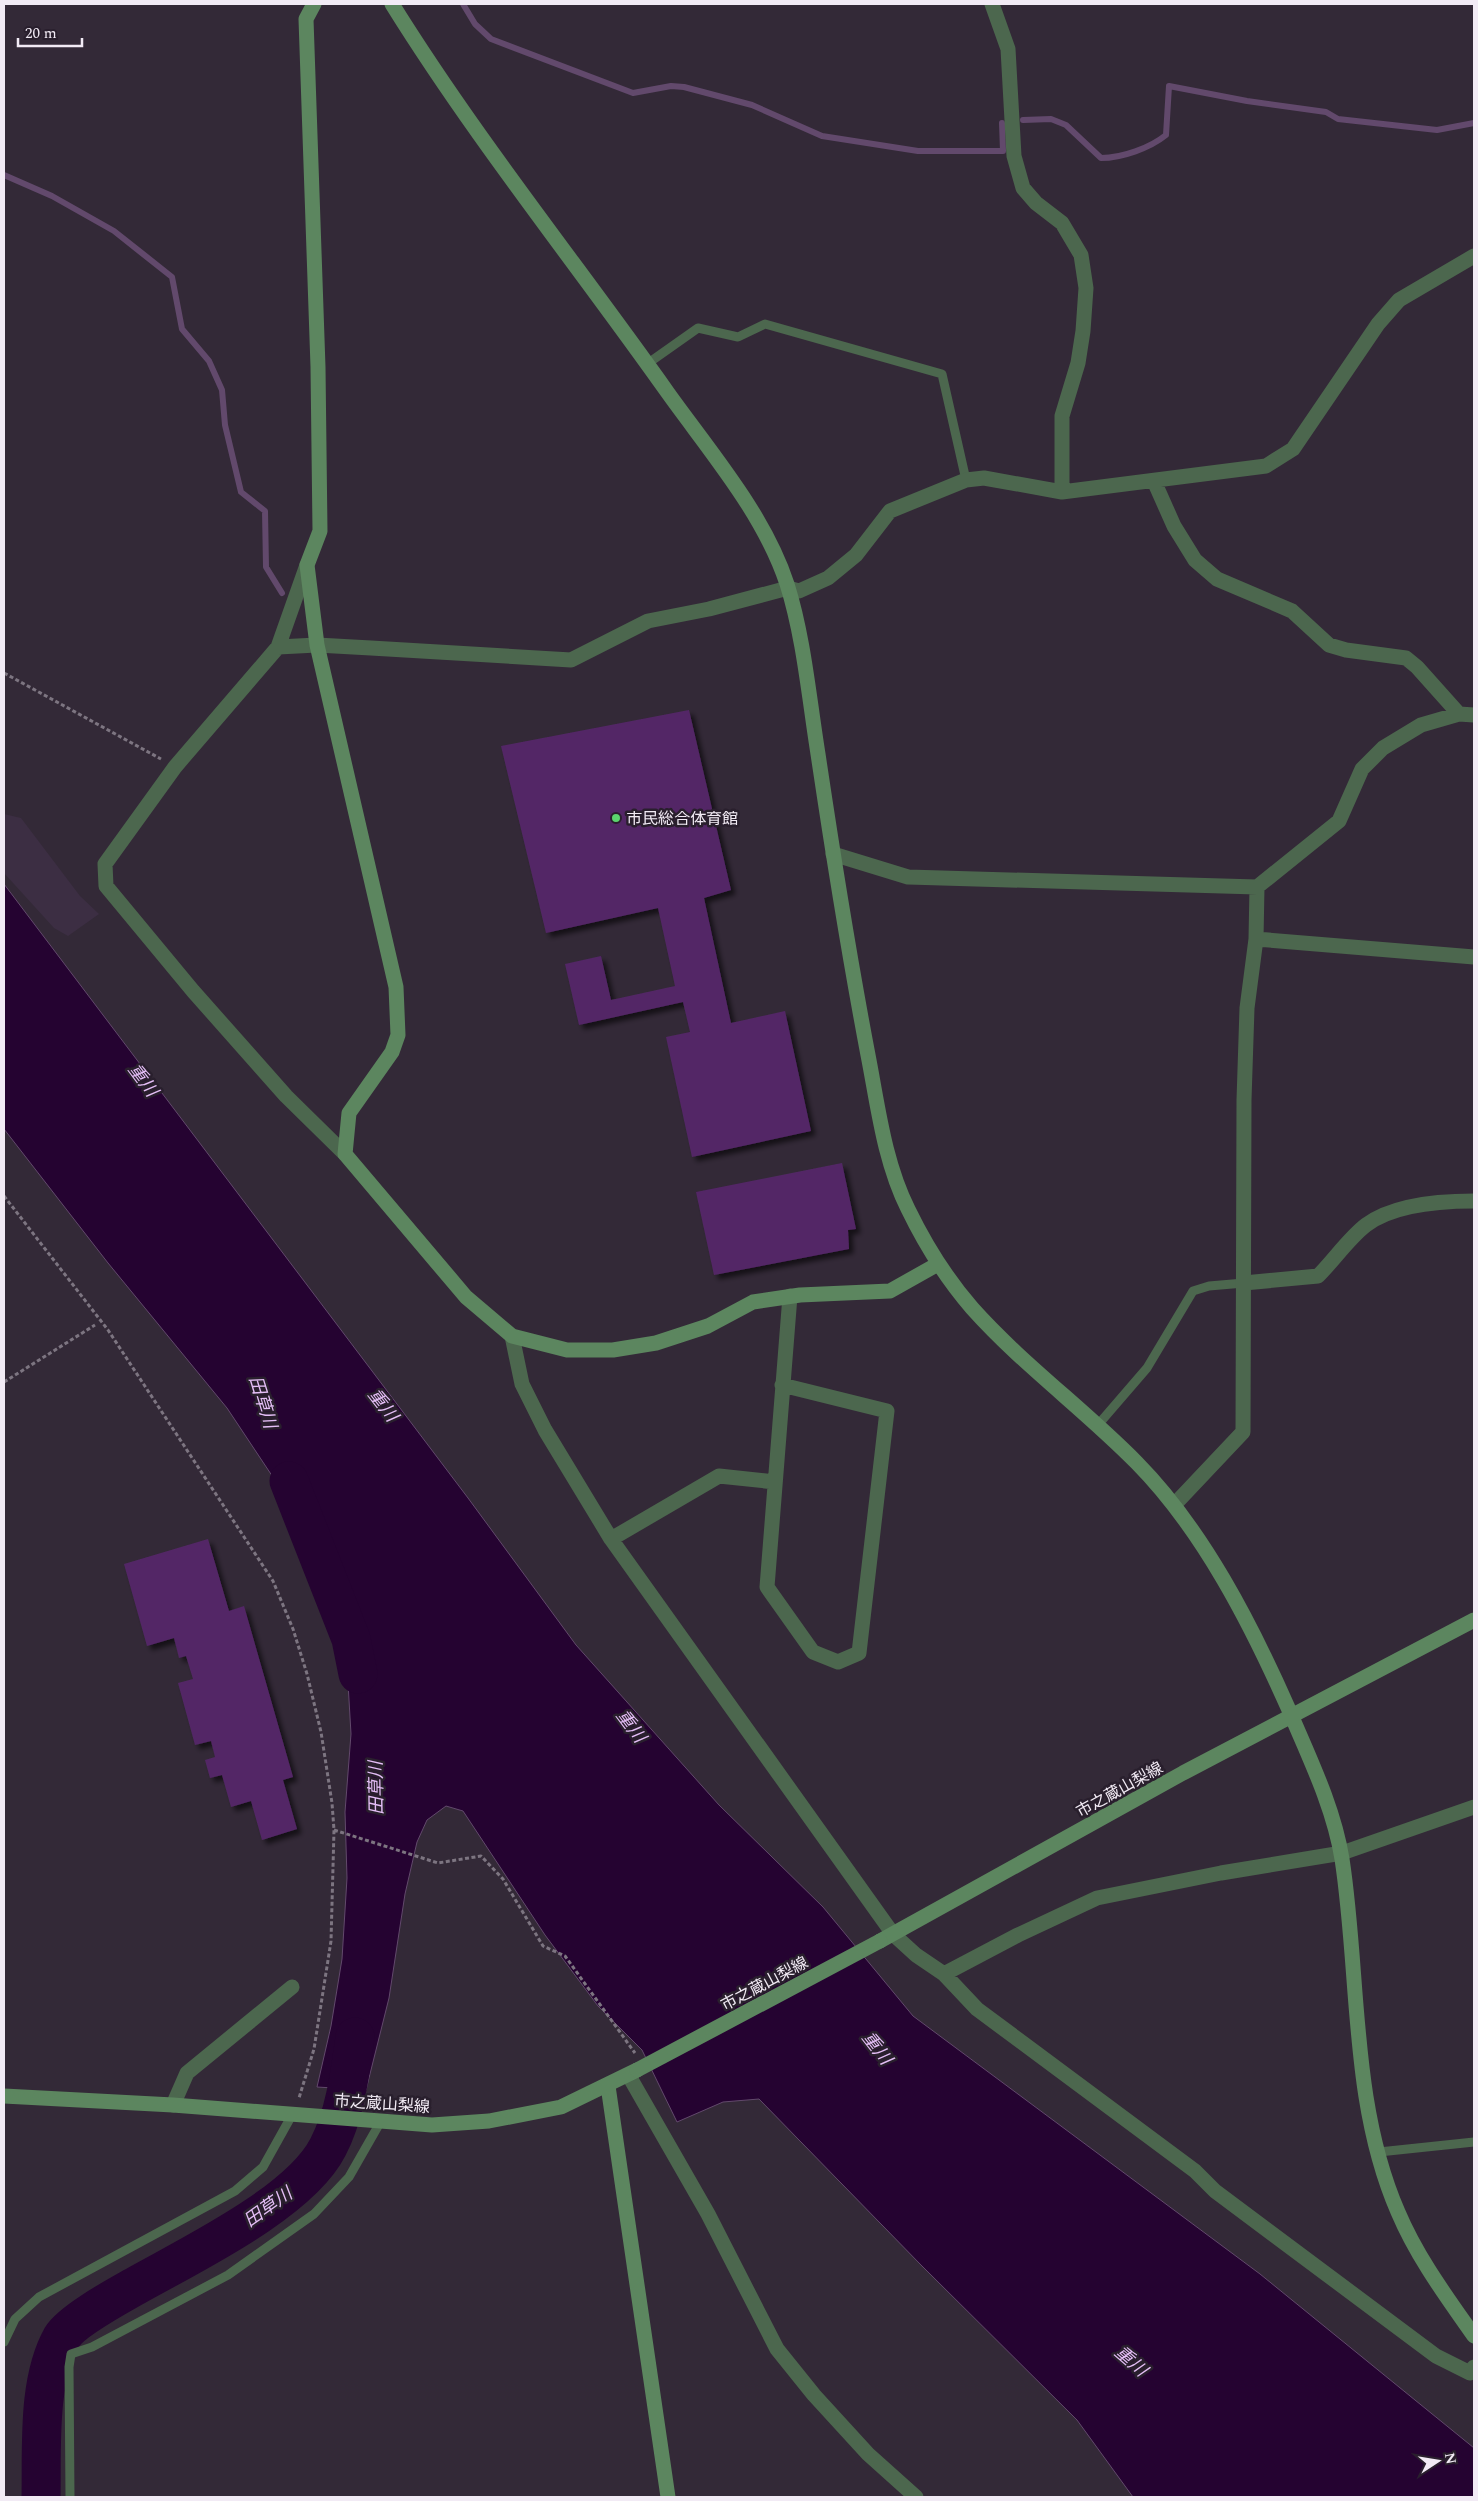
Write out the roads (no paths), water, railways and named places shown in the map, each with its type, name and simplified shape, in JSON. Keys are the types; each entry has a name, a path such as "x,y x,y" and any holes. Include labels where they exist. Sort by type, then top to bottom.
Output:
{"street":[{"path":"314,4 306,19 318,367 320,531 278,647 175,767 105,864 106,886 193,991 286,1096 345,1154 466,1297 512,1336 567,1350 614,1350 656,1343 708,1326 753,1302 790,1296 890,1291 938,1264"},
{"path":"392,4 491,151 647,364 746,504 776,556 788,588 801,646 842,914 888,1156 902,1198 938,1264 968,1303 994,1331 1135,1460 1174,1504 1210,1558 1267,1660 1323,1792 1342,1854 1364,2078 1379,2152 1396,2209 1427,2269 1474,2336"},
{"path":"992,4 1008,49 1014,156 1023,188 1036,203 1062,223 1081,255 1086,288 1083,331 1078,363 1062,416 1062,492"},
{"path":"278,647 317,645 571,660 648,621 709,609 788,588 799,592 828,578 856,555 890,511 966,480 984,478 1062,492 1266,466 1293,449 1378,324 1399,300 1474,256"},
{"path":"1154,481 1174,526 1195,560 1217,579 1292,612 1329,645 1346,650 1406,658 1417,667 1459,714"},
{"path":"307,565 317,645 396,988 398,1035 392,1052 349,1113 345,1154"},
{"path":"833,854 908,877 1257,888 1339,821 1362,769 1384,748 1421,725 1459,714 1474,715"},
{"path":"1174,1504 1243,1432 1244,1100 1247,1008 1256,939 1257,888"},
{"path":"1256,939 1474,957"},
{"path":"1244,1284 1318,1276 1366,1225 1386,1214 1438,1201 1474,1201"},
{"path":"782,1385 887,1411 859,1653 838,1662 813,1652 767,1587 782,1385 790,1296"},
{"path":"512,1336 522,1384 545,1430 611,1539 886,1938 944,1974 977,2009 1195,2171 1215,2191 1436,2356 1470,2373 1474,2368"},
{"path":"611,1539 720,1476 775,1482"},
{"name":"市之蔵山梨線","path":"4,2096 173,2105 432,2125 489,2120 561,2107 633,2073 886,1938 1183,1773 1474,1620"},
{"path":"944,1974 1018,1935 1097,1898 1222,1873 1342,1854 1474,1807"},
{"path":"173,2105 188,2074 292,1987"},
{"path":"633,2073 777,2349 814,2395 868,2454 916,2497"},
{"path":"608,2086 668,2497"}],"lane":[{"path":"647,364 698,328 738,337 765,324 942,374 966,480"},
{"path":"1097,1426 1148,1368 1193,1292 1210,1286 1244,1284"},
{"path":"4,2342 15,2319 39,2296 235,2191 263,2167 296,2115"},
{"path":"70,2497 69,2367 71,2354 92,2347 228,2275 314,2214 350,2177 376,2120"},
{"path":"1379,2152 1474,2142"}],"water":[{"name":"重川","path":"4,884 468,1498 576,1645 719,1805 823,1907 913,2016 1260,2274 1474,2448 1474,2497 1133,2497 1077,2420 922,2266 759,2099 723,2102 677,2122 642,2050 598,2006 545,1935 463,1811 446,1806 427,1820 417,1842 405,1894 389,1998 366,2090 317,2087 331,2026 342,1959 347,1878 345,1812 351,1734 342,1581 227,1408 108,1263 4,1129"}],"waterway":[{"path":"463,4 475,24 491,39 633,93 671,86 684,87 752,105 822,136 918,151 1003,151 1002,123"},
{"path":"1023,120 1051,119 1066,125 1101,158 1109,158 1135,151 1152,144 1166,135 1169,86 1247,101 1326,112 1338,119 1437,130 1474,123"},
{"path":"4,175 52,196 114,231 172,277 182,329 209,361 222,390 225,425 241,492 265,511 266,567 282,593"},
{"name":"田草川","path":"289,1481 351,1639 358,1674"},
{"name":"田草川","path":"41,2497 41,2436 45,2394 48,2374 62,2337 74,2324 104,2304 210,2245 267,2209 293,2189 313,2168 334,2135 343,2108 355,2037"}],"place":[{"name":"市民総合体育館","path":"616,818"}]}
